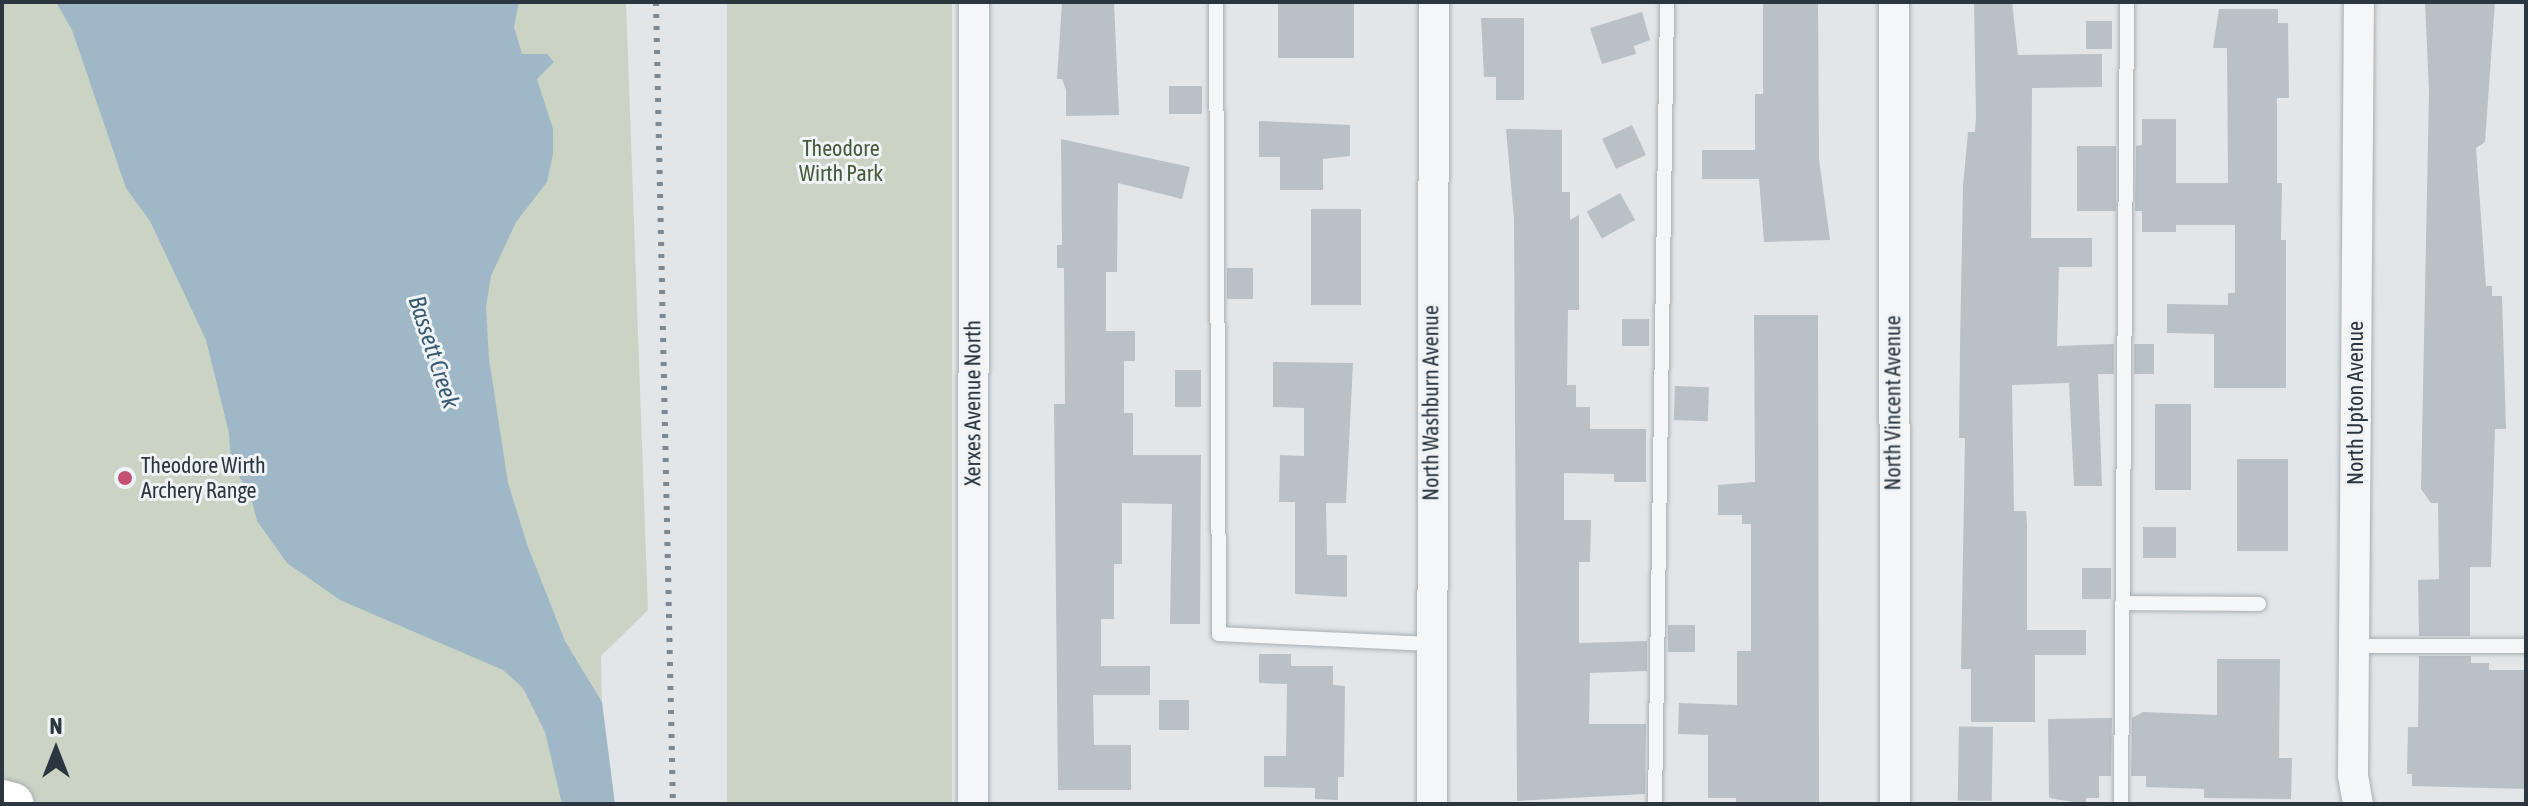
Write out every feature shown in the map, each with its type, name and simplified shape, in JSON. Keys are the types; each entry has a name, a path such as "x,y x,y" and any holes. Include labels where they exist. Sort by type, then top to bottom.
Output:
{"street":[{"name":"Xerxes Avenue North","path":"973,804 974,2"},
{"name":"North Washburn Avenue","path":"1432,804 1429,644 1434,2"},
{"name":"North Vincent Avenue","path":"1894,2 1895,804"},
{"name":"North Upton Avenue","path":"2358,804 2353,775 2359,2"},
{"path":"2,801 13,804"}],"lane":[{"path":"1216,2 1219,634 1429,644"},
{"path":"1655,804 1667,2"},
{"path":"2121,804 2127,2"},
{"path":"2122,603 2259,604"},
{"path":"2354,646 2526,646"}],"green space":[{"path":"2,2 626,2 648,610 601,656 604,804 2,804"},
{"name":"Theodore Wirth Park","path":"727,2 952,2 952,804 727,804"}],"water":[{"name":"Bassett Creek","path":"56,2 519,2 514,27 522,54 547,54 554,62 537,79 553,129 553,154 547,182 516,222 491,276 486,307 489,359 508,483 528,547 565,641 602,702 615,804 562,804 545,732 523,688 503,670 340,600 287,563 257,521 250,493 231,464 229,433 206,340 150,221 126,188 72,30"}],"building":[{"path":"1062,2 1114,2 1119,115 1066,116 1066,90 1062,79 1057,79"},
{"path":"1278,2 1354,2 1354,58 1278,58"},
{"path":"1763,2 1818,2 1819,159 1830,240 1764,242 1759,179 1702,179 1702,150 1755,150 1755,94 1763,94"},
{"path":"1974,2 2012,2 2018,55 2102,54 2102,87 2032,88 2031,238 2092,238 2092,267 2059,267 2057,346 2114,344 2114,374 2098,374 2102,486 2074,486 2069,383 2012,385 2014,511 2026,511 2027,525 2027,630 2086,630 2086,655 2035,655 2035,722 1971,722 1971,669 1961,669 1965,438 1959,438 1963,186 1968,132 1975,132 1976,117"},
{"path":"2425,2 2495,2 2485,142 2476,148 2486,286 2492,286 2492,296 2502,296 2506,429 2495,429 2491,567 2470,567 2470,636 2419,636 2418,580 2439,579 2438,503 2431,503 2421,489 2429,92"},
{"path":"2219,9 2278,9 2278,23 2288,23 2289,98 2277,98 2277,183 2282,183 2281,240 2286,240 2286,388 2214,388 2214,334 2167,333 2167,304 2228,305 2228,293 2235,293 2235,225 2176,225 2176,232 2142,232 2142,211 2135,211 2136,146 2142,145 2142,119 2176,119 2176,183 2228,183 2227,48 2213,48"},
{"path":"1642,12 1650,40 1634,46 1636,54 1602,64 1590,28"},
{"path":"1481,18 1524,18 1524,100 1496,100 1496,77 1484,77"},
{"path":"2086,21 2112,21 2112,49 2086,49"},
{"path":"1169,86 1202,86 1202,114 1169,114"},
{"path":"1259,121 1350,125 1350,156 1323,159 1323,190 1280,190 1280,157 1259,157"},
{"path":"1632,125 1646,155 1616,169 1602,139"},
{"path":"1506,129 1562,130 1562,192 1570,192 1570,220 1579,215 1579,310 1568,310 1567,385 1576,385 1576,407 1590,407 1590,429 1646,429 1646,482 1614,482 1614,474 1564,473 1564,520 1591,520 1590,562 1579,562 1579,643 1647,641 1647,671 1590,673 1589,724 1646,724 1645,794 1517,801 1514,219"},
{"path":"1061,139 1190,167 1182,199 1118,183 1117,272 1106,272 1106,331 1135,331 1135,361 1124,361 1124,413 1133,413 1133,455 1201,455 1200,624 1170,624 1172,504 1122,503 1122,564 1114,564 1114,619 1101,619 1101,666 1150,666 1150,695 1093,695 1094,745 1131,745 1131,790 1058,790 1054,404 1065,404 1064,268 1057,268 1057,245 1062,245"},
{"path":"2077,146 2116,146 2116,211 2077,211"},
{"path":"1620,193 1635,220 1602,239 1587,211"},
{"path":"1311,209 1361,209 1361,305 1311,305"},
{"path":"1227,268 1253,268 1253,299 1227,299"},
{"path":"1754,315 1818,315 1819,804 1736,804 1736,798 1708,798 1708,735 1678,734 1679,703 1737,705 1737,651 1751,651 1751,524 1742,524 1742,515 1718,515 1718,485 1755,482"},
{"path":"1622,319 1649,319 1649,346 1622,346"},
{"path":"2134,344 2154,344 2154,374 2134,374"},
{"path":"1273,362 1353,363 1346,503 1326,503 1327,555 1347,555 1347,597 1295,594 1295,502 1279,502 1280,455 1304,456 1304,408 1273,407"},
{"path":"1175,370 1201,370 1201,407 1175,407"},
{"path":"1675,386 1709,387 1708,421 1674,420"},
{"path":"2155,404 2191,404 2191,490 2155,490"},
{"path":"2237,459 2288,459 2288,551 2237,551"},
{"path":"2143,527 2176,527 2176,558 2143,558"},
{"path":"2082,568 2111,568 2111,599 2082,599"},
{"path":"1668,625 1695,625 1695,652 1668,652"},
{"path":"1259,654 1291,654 1291,666 1333,666 1333,685 1345,686 1344,777 1338,777 1338,800 1315,799 1315,788 1264,787 1264,756 1286,756 1287,684 1259,683"},
{"path":"2419,656 2471,656 2471,663 2489,663 2489,670 2526,670 2526,789 2412,786 2412,774 2407,774 2408,727 2418,727"},
{"path":"2217,659 2280,659 2279,758 2292,758 2291,799 2204,798 2204,789 2146,787 2146,776 2131,776 2132,718 2143,712 2217,715"},
{"path":"1159,700 1189,700 1189,730 1159,730"},
{"path":"2112,718 2111,776 2099,776 2099,798 2086,798 2086,804 2049,798 2048,719"},
{"path":"1959,726 1993,727 1992,801 1958,800"}],"railway":[{"path":"656,2 673,804"}],"place":[{"name":"Theodore Wirth Archery Range","path":"125,478"}]}
